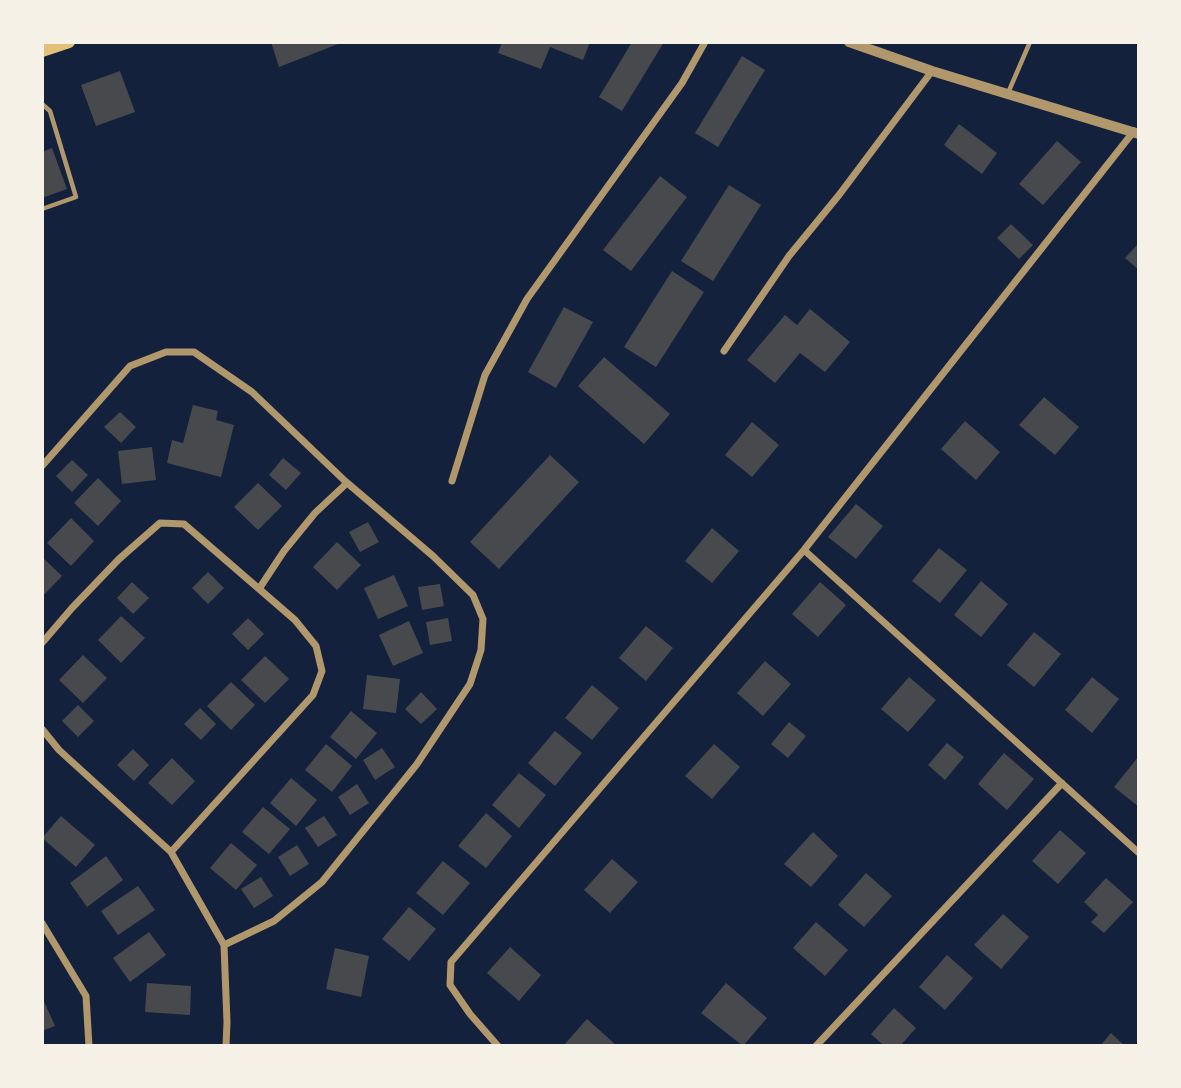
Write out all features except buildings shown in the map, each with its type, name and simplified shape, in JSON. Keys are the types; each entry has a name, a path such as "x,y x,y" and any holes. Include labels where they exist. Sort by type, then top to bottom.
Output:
{"main road":[{"path":"42,51 69,42"}],"street":[{"path":"452,481 485,375 527,299 611,180 646,136 682,83 705,42"},
{"path":"498,1046 470,1014 450,985 450,962 804,550 1137,133 932,71 849,42"},
{"path":"724,351 789,256 839,195 932,71"},
{"path":"42,466 130,366 166,352 194,352 252,393 347,483 433,556 473,595 483,619 481,650 470,684 417,764 322,882 274,921 224,946"},
{"path":"259,589 284,551 315,513 347,483"},
{"path":"42,643 120,559 160,523 184,524 295,620 316,646 323,671 313,695 171,852"},
{"path":"804,550 1139,853"},
{"path":"42,729 59,750 171,852 224,946 228,1022 226,1046"},
{"path":"816,1046 1062,783"},
{"path":"42,923 86,996 89,1046"}],"lane":[{"path":"1008,94 1030,42"},
{"path":"42,104 50,111 76,197 42,209"}]}
